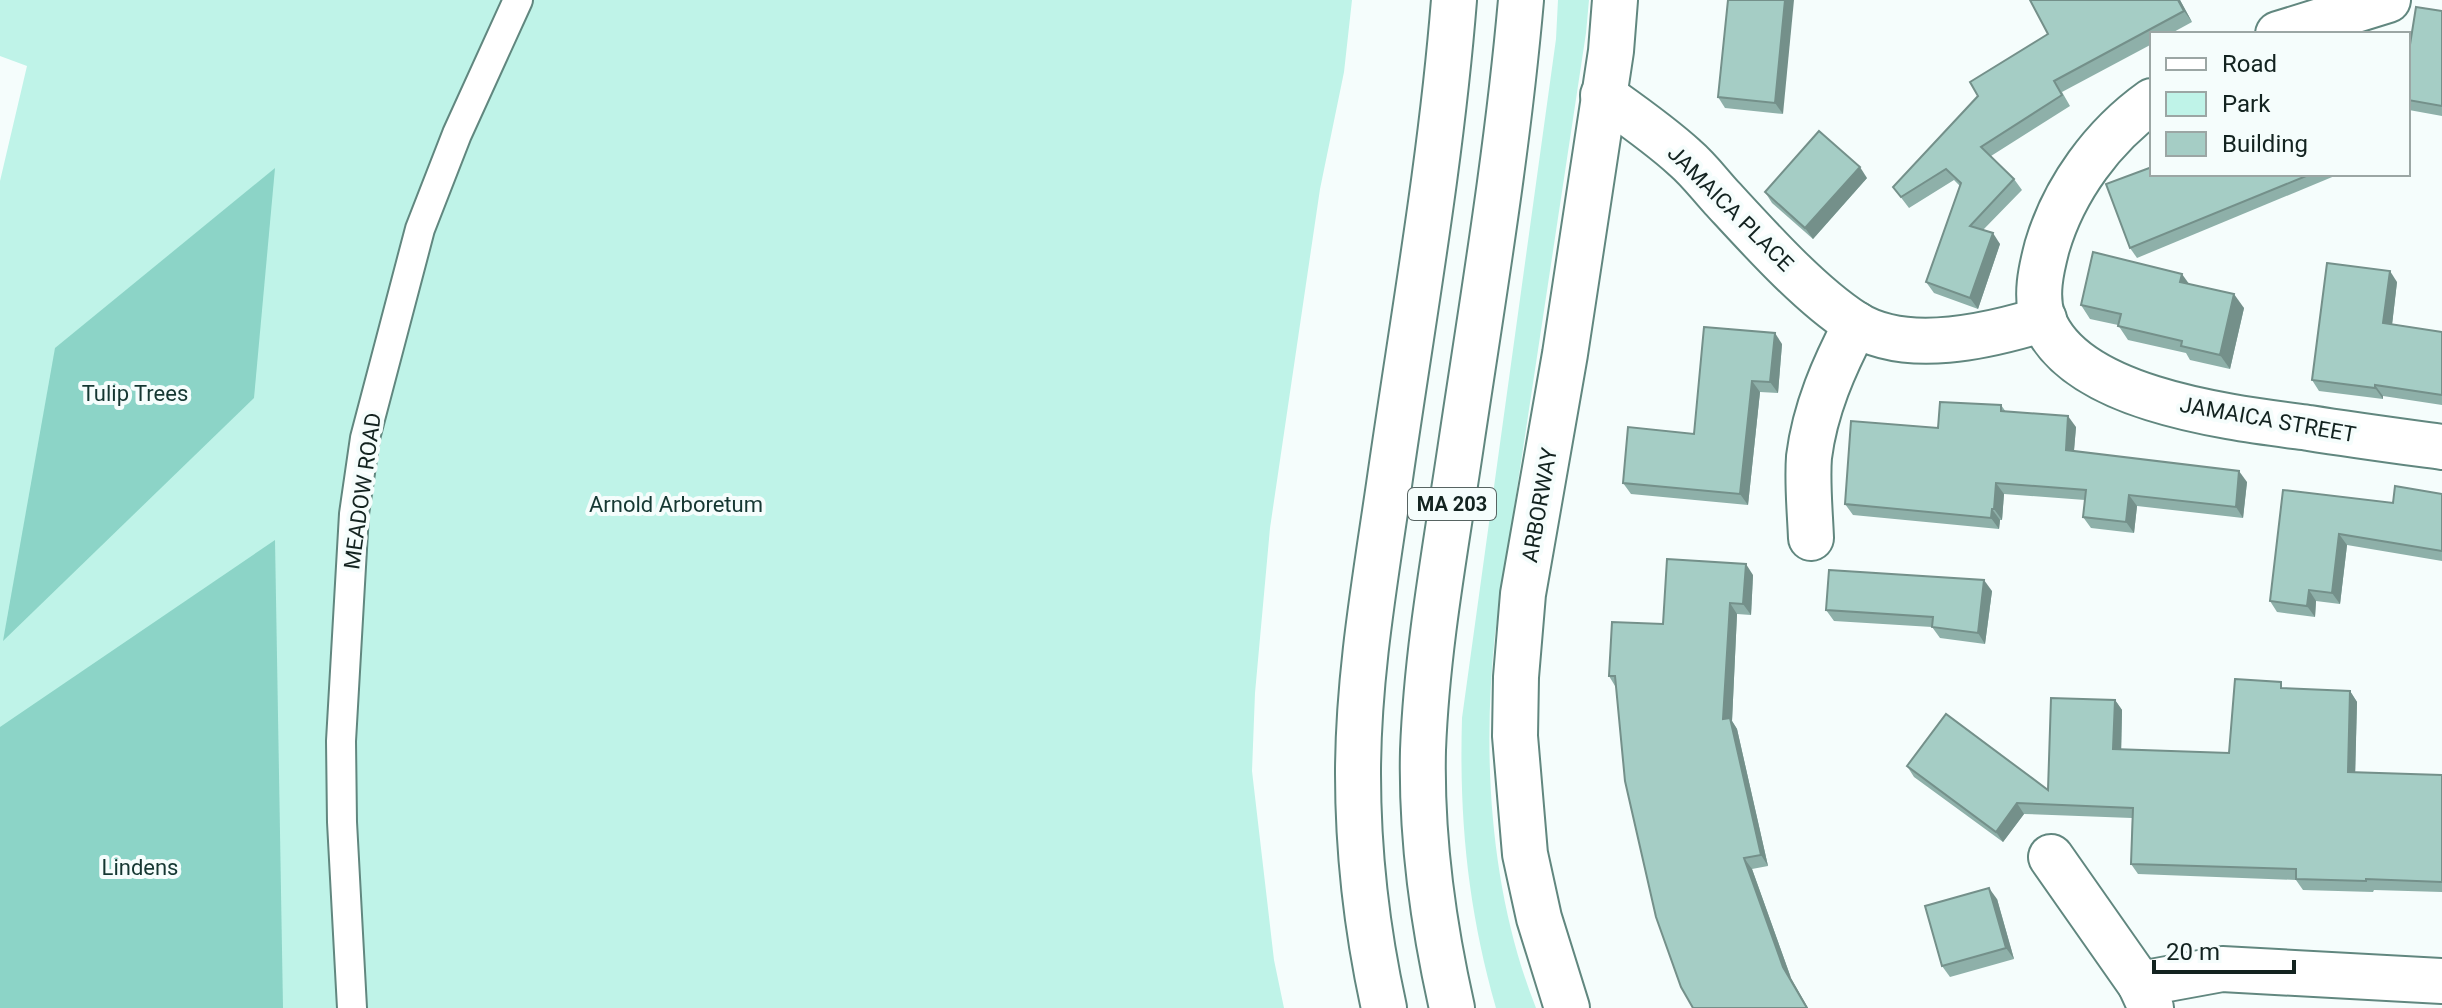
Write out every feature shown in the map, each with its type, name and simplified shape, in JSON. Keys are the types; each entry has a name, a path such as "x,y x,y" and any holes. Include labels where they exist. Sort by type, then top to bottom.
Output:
{"main road":[{"name":"MA 203","path":"1384,1008 1368,921 1361,860 1358,773 1364,663 1441,125 1454,0"},
{"name":"MA 203","path":"1452,1008 1435,921 1427,854 1423,781 1426,705 1439,595 1509,121 1521,0"},
{"name":"ARBORWAY","path":"1567,1008 1539,918 1525,854 1515,736 1516,677 1523,594 1565,354 1611,51 1615,0"},
{"path":"2284,32 2388,0"},
{"name":"JAMAICA PLACE","path":"1603,95 1687,158 1799,276 1856,324 1901,338 1932,341 2013,329 2044,319"},
{"path":"2044,319 2040,306 2040,279 2059,211 2089,163 2150,102"},
{"name":"JAMAICA STREET","path":"2044,319 2058,343 2088,368 2113,383 2142,394 2219,416 2442,447"},
{"path":"1811,538 1809,458 1819,409 1833,368 1856,324"},
{"path":"2051,857 2145,996 2222,969 2442,981"}],"lane":[{"name":"MEADOW ROAD","path":"352,1008 343,862 341,741 354,514 365,438 420,229 457,134 518,0"}],"green space":[{"name":"Arnold Arboretum","path":"0,0 1352,0 1344,72 1320,189 1270,528 1255,693 1252,771 1274,960 1284,1008 0,1008 0,181 27,66 0,56"},
{"path":"1558,0 1589,0 1495,634 1489,728 1493,824 1499,871 1520,964 1536,1008 1496,1008 1478,935 1467,864 1462,793 1462,718 1556,39"},
{"name":"Tulip Trees","path":"275,168 254,398 3,641 55,348"},
{"name":"Lindens","path":"275,540 283,1008 0,1008 0,727"}],"building":[{"path":"1728,0 1785,0 1775,103 1718,97"},
{"path":"2030,0 2178,0 2184,11 2054,81 2062,95 1981,147 2014,179 1970,226 1993,233 1970,298 1926,282 1961,183 1946,169 1901,197 1893,187 1978,96 1970,82 2048,34"},
{"path":"2416,7 2442,11 2442,106 2410,100 2410,44"},
{"path":"1819,131 1860,167 1805,228 1765,192"},
{"path":"2150,168 2150,176 2306,176 2130,248 2106,184"},
{"path":"2093,252 2182,274 2180,282 2234,294 2220,355 2181,346 2182,341 2118,326 2121,314 2081,305"},
{"path":"2327,263 2390,271 2383,323 2442,332 2442,395 2312,380"},
{"path":"1704,327 1775,333 1770,382 1752,381 1740,494 1623,483 1628,427 1694,434"},
{"path":"1940,402 2001,405 2001,411 2068,416 2066,450 2239,471 2236,507 2129,495 2126,522 2083,517 2086,490 1996,483 1991,518 1845,504 1851,421 1938,428"},
{"path":"2395,486 2442,494 2442,551 2339,534 2332,593 2309,590 2307,606 2270,601 2283,490 2393,503"},
{"path":"1667,559 1746,564 1743,604 1730,603 1723,719 1730,718 1761,855 1744,858 1783,967 1807,1008 1693,1008 1681,987 1656,917 1625,781 1615,676 1609,676 1612,622 1663,624"},
{"path":"1829,570 1984,580 1978,633 1932,627 1933,617 1826,610"},
{"path":"2235,679 2281,682 2281,688 2350,691 2348,772 2442,775 2442,882 2296,879 2296,869 2131,864 2133,808 2017,803 1996,832 1907,766 1946,714 2048,790 2051,698 2115,700 2113,749 2229,753"},
{"path":"1989,888 2006,948 1942,966 1925,906"}]}
